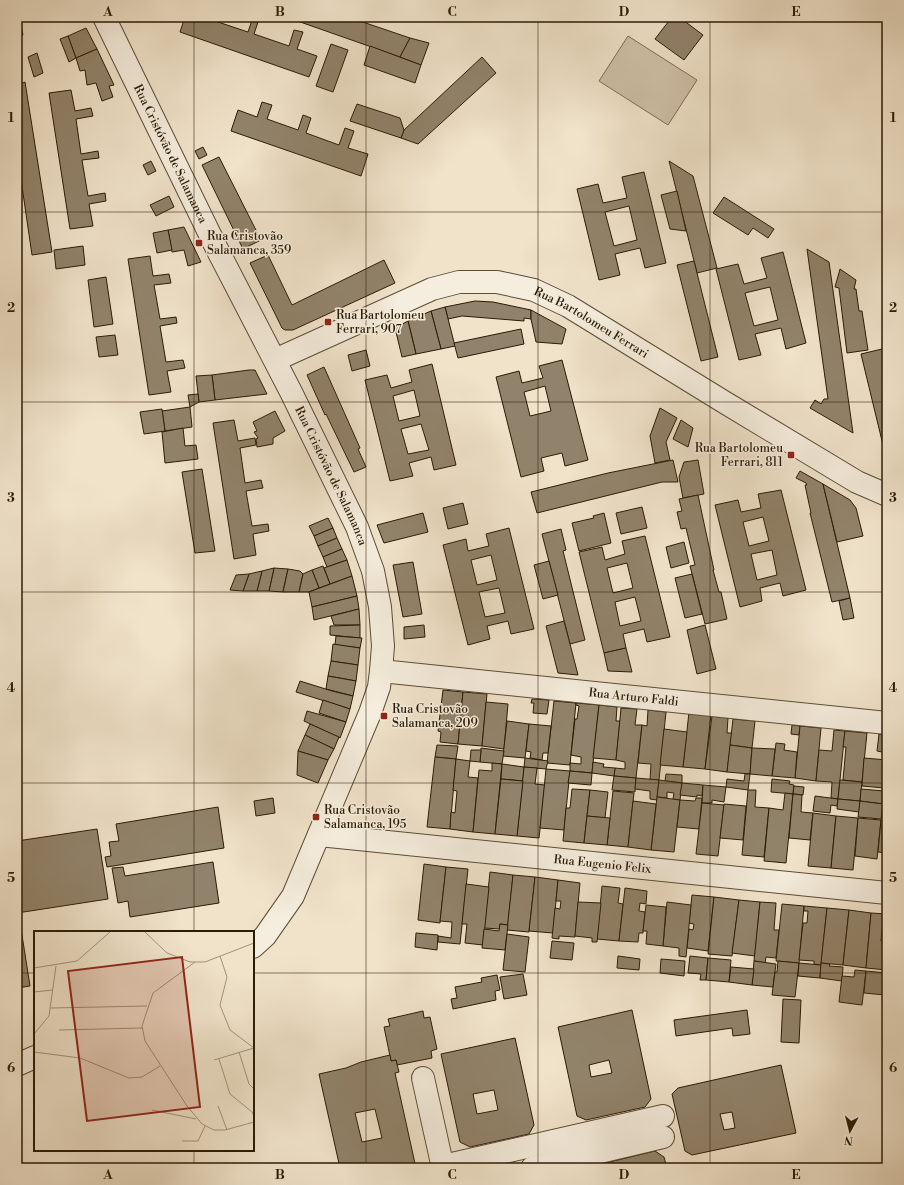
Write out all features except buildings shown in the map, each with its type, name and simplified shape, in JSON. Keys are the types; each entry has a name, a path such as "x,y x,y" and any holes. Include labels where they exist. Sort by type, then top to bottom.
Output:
{"street":[{"name":"Rua Cristóvão de Salamanca","path":"104,17 216,247 275,360 357,527 373,571 380,607 383,646 381,671 379,687 370,713 293,896 265,936 254,946"},
{"name":"Rua Bartolomeu Ferrari","path":"275,360 432,289 459,282 497,282 534,290 568,306 851,478 887,495"},
{"name":"Rua Arturo Faldi","path":"381,671 887,723"},
{"name":"Rua Eugenio Felix","path":"319,835 887,893"},
{"path":"17,1065 34,1057"},
{"path":"423,1078 443,1167 663,1116"},
{"path":"532,1168 663,1137"},
{"path":"560,1139 565,1160"}],"shaded area":[{"path":"628,36 697,80 668,125 599,81"}],"place":[{"name":"Rua Cristovão Salamanca, 359","path":"199,243"},
{"name":"Rua Bartolomeu Ferrari, 907","path":"328,322"},
{"name":"Rua Bartolomeu Ferrari, 811","path":"791,455"},
{"name":"Rua Cristovão Salamanca, 209","path":"384,716"},
{"name":"Rua Cristovão Salamanca, 195","path":"316,817"}]}
